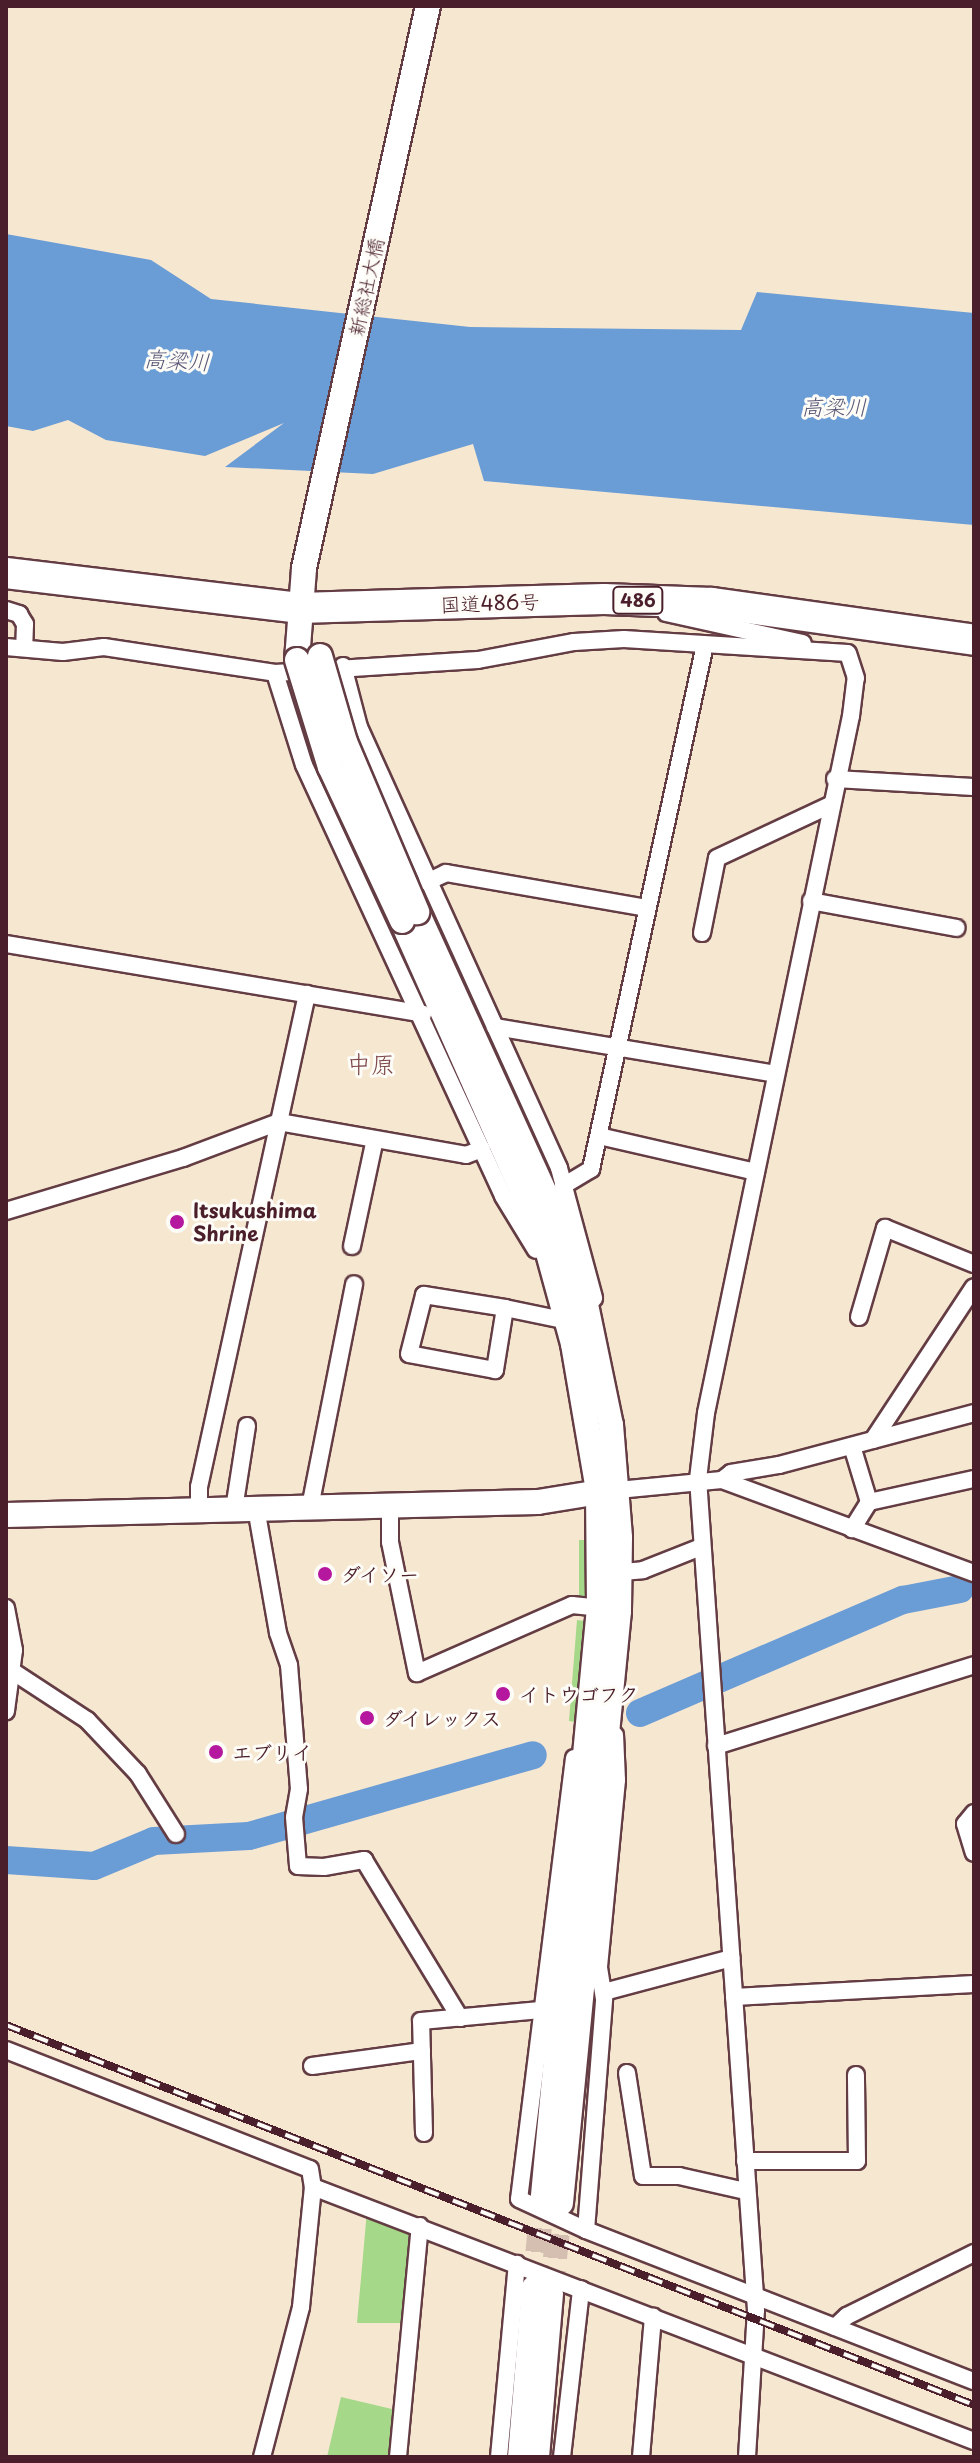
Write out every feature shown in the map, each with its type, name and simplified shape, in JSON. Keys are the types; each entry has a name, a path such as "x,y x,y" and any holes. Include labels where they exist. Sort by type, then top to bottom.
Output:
{"highway":[{"name":"国道486号","path":"6,573 299,608 604,599 712,603 974,640"}],"street":[{"name":"新総社大橋","path":"299,608 304,568 428,6"},
{"path":"604,599 848,653"},
{"path":"299,608 308,658 345,742 409,917 545,1242 568,1321 608,1490 622,1572 601,1704 552,2199"},
{"path":"6,610 19,614 25,624 24,648"},
{"path":"6,647 63,652 104,647 275,673 343,666 478,660 587,641 848,653"},
{"path":"563,1186 591,1169 705,645"},
{"path":"747,2457 756,2356 754,2295 698,1479 706,1413 856,678 848,653"},
{"path":"343,666 359,727 495,1027 563,1186 594,1297 593,1336 608,1490 599,1608 601,1704 617,1780 599,1967 604,1992 586,2230"},
{"path":"275,673 304,765 423,1014 482,1149 559,1292"},
{"path":"835,779 974,787"},
{"path":"702,933 717,858 830,805"},
{"path":"427,882 446,873 647,908"},
{"path":"811,901 957,928"},
{"path":"409,917 558,1221 593,1336"},
{"path":"6,944 423,1014"},
{"path":"199,1509 199,1487 307,994"},
{"path":"495,1027 617,1045 775,1074"},
{"path":"6,1211 183,1158 279,1122 466,1155 482,1149"},
{"path":"599,1136 756,1172"},
{"path":"352,1246 375,1139"},
{"path":"859,1317 885,1228 974,1264"},
{"path":"310,1507 354,1284"},
{"path":"873,1440 974,1287"},
{"path":"505,1308 495,1370 409,1354 424,1295 505,1308 568,1321"},
{"path":"722,1480 731,1473 852,1446 974,1413"},
{"path":"247,1426 245,1509 289,1665 299,1789 294,1826 298,1866 324,1867 364,1860 460,2018"},
{"path":"852,1446 869,1502"},
{"path":"6,1515 538,1502 698,1479 722,1480 974,1573"},
{"path":"852,1529 869,1502 974,1479"},
{"path":"390,1504 390,1542 417,1673 572,1605 599,1608"},
{"path":"622,1572 643,1570 701,1547"},
{"path":"6,1608 14,1650 9,1669 6,1711"},
{"path":"716,1746 974,1665"},
{"path":"9,1669 87,1720 138,1774 176,1834"},
{"path":"601,1704 569,1788 519,2199 586,2230 974,2381"},
{"path":"974,1813 965,1824 974,1853"},
{"path":"604,1992 732,1958"},
{"path":"734,1997 974,1984"},
{"path":"424,2133 421,2021 540,2010"},
{"path":"6,2050 310,2169 313,2187 301,2307 262,2457"},
{"path":"312,2066 422,2051"},
{"path":"627,2073 643,2176 692,2178 745,2191"},
{"path":"745,2161 857,2161 856,2075"},
{"path":"313,2187 974,2441"},
{"path":"398,2457 420,2226"},
{"path":"835,2327 847,2316 974,2253"},
{"path":"499,2457 517,2264"},
{"path":"562,2457 581,2289"},
{"path":"520,2457 543,2291 537,2457"},
{"path":"641,2457 653,2317"}],"green space":[{"path":"579,1540 588,1540 588,1596 579,1596"},
{"path":"577,1620 585,1621 575,1722 569,1721"},
{"path":"367,2211 410,2229 403,2323 357,2323"},
{"path":"341,2397 396,2410 391,2457 327,2457"}],"water":[{"name":"高梁川","path":"6,234 151,260 211,299 470,327 741,330 757,292 974,313 974,525 484,481 473,444 373,474 225,467 284,423 205,456 106,440 68,420 33,431 6,426"}],"waterway":[{"path":"640,1713 903,1600 960,1589"},
{"path":"6,1860 94,1866 154,1841 249,1836 533,1755"}],"tunnel":[{"path":"534,2288 543,2195"},
{"path":"551,2294 561,2203"}],"railway":[{"path":"6,2025 974,2405"}],"place":[{"name":"Itsukushima Shrine","path":"177,1222"},
{"name":"ダイソー","path":"325,1574"},
{"name":"イトウゴフク","path":"503,1694"},
{"name":"ダイレックス","path":"367,1718"},
{"name":"エブリイ","path":"216,1752"}],"district":[{"name":"中原","path":"371,1064"}]}
